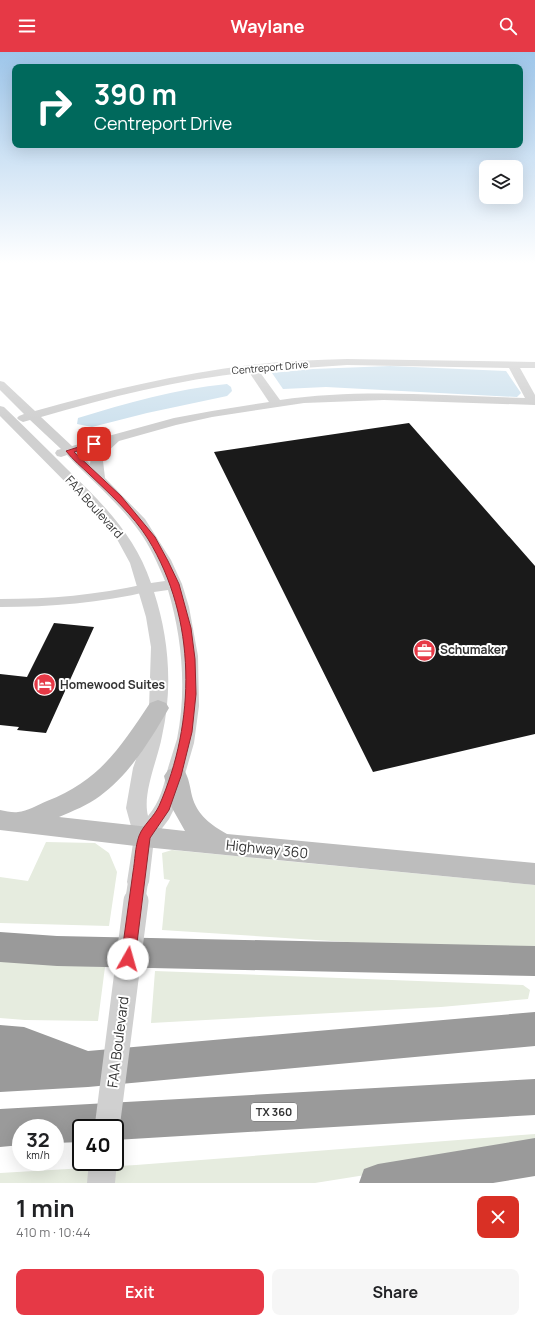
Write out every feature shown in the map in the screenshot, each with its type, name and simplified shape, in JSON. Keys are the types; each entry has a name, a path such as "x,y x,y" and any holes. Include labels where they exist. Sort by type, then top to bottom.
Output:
{"highway":[{"path":"0,947 58,952 535,961"},
{"path":"0,1074 88,1069 535,1029"},
{"path":"0,1042 24,1044 88,1069"},
{"name":"TX 360","path":"0,1128 535,1096"},
{"path":"378,1183 535,1157"}],"main road":[{"path":"9,822 58,808 81,797 102,782 133,746 158,708"},
{"path":"176,776 181,805 188,817 195,826 205,834 223,844"},
{"name":"Highway 360","path":"9,822 144,837 535,874"}],"street":[{"name":"Centreport Drive","path":"11,421 83,401 167,381 251,368 373,361 535,365"},
{"path":"513,365 534,402"},
{"path":"251,368 276,404"},
{"name":"FAA Boulevard","path":"0,384 118,498 151,537 174,584 186,628 190,659 191,694 187,732 176,776 164,810 144,837"},
{"path":"48,457 119,436 212,414 276,404 335,398 384,397 534,402"},
{"path":"14,398 24,402 42,403 83,401"},
{"name":"FAA Boulevard","path":"0,409 92,501 124,540 137,563 146,588 154,617 159,647 158,708 153,737 143,768 136,808 144,837 108,1119"},
{"path":"99,480 95,460 103,449 119,436"},
{"path":"0,602 38,603 103,597 174,584"},
{"path":"101,1183 102,1171"}],"shaded area":[{"path":"46,842 95,843 109,853 117,872 109,926 0,923 0,877 28,881"},
{"path":"172,850 535,885 535,952 472,950 162,930 166,888 170,880 164,879 162,853"},
{"path":"0,960 105,967 98,1021 25,1020 0,1018"},
{"path":"155,971 523,985 530,990 528,999 441,1007 151,1023"},
{"path":"535,1134 535,1148 315,1183 0,1183 0,1173 64,1171 64,1169 72,1169 72,1171 124,1171 124,1166"}],"water":[{"path":"390,366 506,371 521,393 517,397 326,387 283,389 272,373 313,369"},
{"path":"227,384 231,387 232,391 227,396 147,413 92,427 77,424 78,418 133,402 189,389"}],"building":[{"name":"Schumaker","path":"409,423 535,566 535,734 373,772 214,452"},
{"name":"Homewood Suites","path":"54,623 94,627 46,733 17,730 19,727 0,725 0,674 27,677"}],"place":[{"name":"Schumaker","path":"424,650"},
{"name":"Homewood Suites","path":"45,685"}],"route":[{"path":"94,444 69,451 118,498 135,516 151,537 174,584 186,628 190,659 191,694 187,732 176,776 164,810 144,837 128,959"}]}
